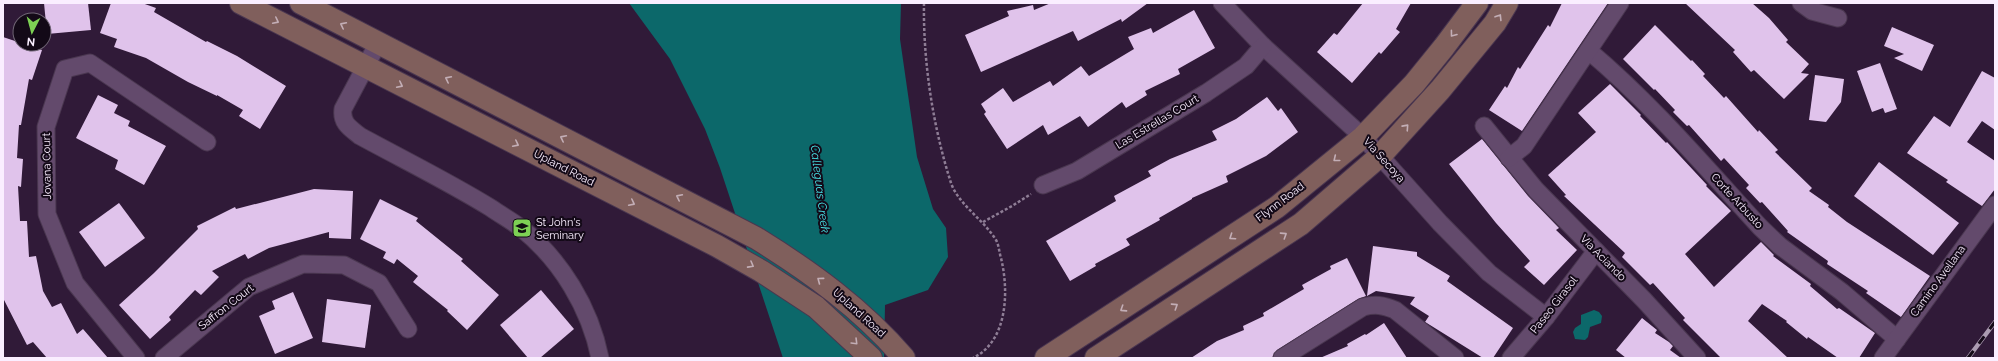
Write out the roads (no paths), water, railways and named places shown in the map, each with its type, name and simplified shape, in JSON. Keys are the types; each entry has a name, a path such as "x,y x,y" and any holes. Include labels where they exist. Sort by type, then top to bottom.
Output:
{"main road":[{"name":"Upland Road","path":"241,3 717,246 761,271 816,307 871,358"},
{"name":"Upland Road","path":"301,3 756,238 819,279 865,317 902,356"},
{"name":"Flynn Road","path":"1046,358 1277,207 1363,137 1414,84 1444,47 1476,3"},
{"path":"1096,358 1301,224 1380,156 1440,90 1495,23 1507,3"}],"street":[{"name":"Via Secoya","path":"1222,3 1263,46 1363,137 1440,223 1489,273 1546,317"},
{"path":"1510,158 1524,146 1589,52 1620,3"},
{"path":"1800,3 1812,11 1838,18"},
{"path":"378,43 343,109 342,117 346,125 360,136 467,193 526,232 543,248 562,270 583,307 598,344 600,358"},
{"name":"Las Estrellas Court","path":"1043,185 1077,171 1206,92 1246,66 1263,46"},
{"name":"Corte Arbusto","path":"1589,52 1622,79 1647,104 1760,227 1775,241 1842,292 1897,339"},
{"name":"Jovana Court","path":"136,358 75,283 47,214 46,127 65,69 90,63 207,142"},
{"name":"Via Aciando","path":"1484,126 1536,190 1644,300 1698,358"},
{"name":"Camino Avellana","path":"1883,358 1995,205"},
{"name":"Paseo Girasol","path":"1511,358 1546,317 1596,251"},
{"name":"Saffron Court","path":"164,358 249,287 303,264 344,265 379,283 408,329"},
{"path":"1282,358 1363,307 1374,304 1395,310 1455,358"}],"water":[{"name":"Calleguas Creek","path":"629,3 901,3 900,39 917,157 933,209 946,228 948,257 928,290 885,305 884,358 783,358 720,168 705,129 670,59"},
{"path":"1594,310 1599,312 1602,316 1601,323 1590,327 1588,337 1585,340 1575,339 1573,332 1575,328 1581,324 1581,315"}],"railway":[{"path":"1968,358 1995,322"}],"place":[{"name":"St John's Seminary","path":"522,228"}]}
